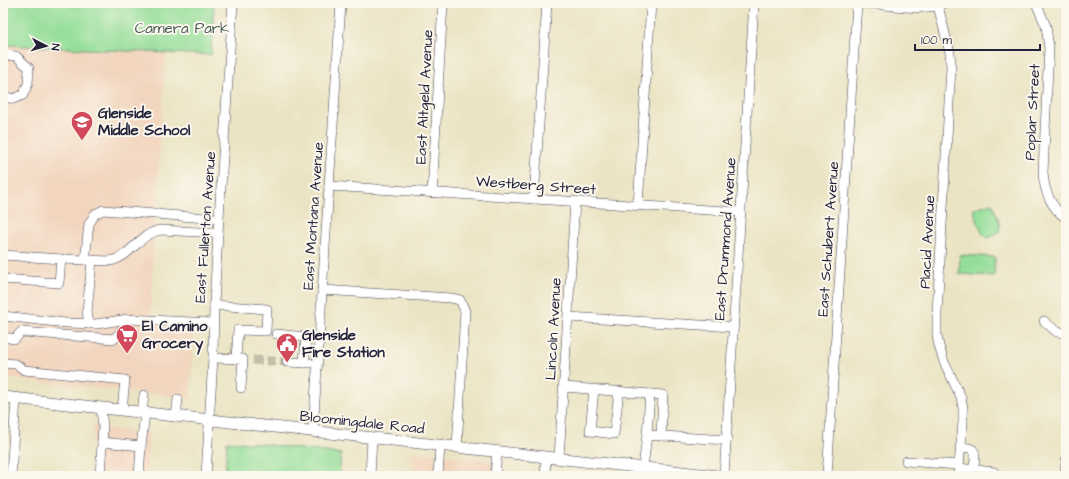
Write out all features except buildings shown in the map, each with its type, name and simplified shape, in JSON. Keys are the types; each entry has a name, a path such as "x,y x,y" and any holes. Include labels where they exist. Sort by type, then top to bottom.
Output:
{"main road":[{"name":"Bloomingdale Road","path":"3,397 559,458 643,468 666,473 718,476"}],"street":[{"name":"East Fullerton Avenue","path":"206,476 210,420 218,233 233,3"},
{"name":"East Montana Avenue","path":"313,431 341,3"},
{"name":"East Altgeld Avenue","path":"432,193 444,3"},
{"path":"534,199 547,3"},
{"path":"638,206 651,3"},
{"name":"East Drummond Avenue","path":"724,476 754,3"},
{"name":"East Schubert Avenue","path":"827,476 857,3"},
{"path":"862,3 919,8 941,4"},
{"name":"Poplar Street","path":"1036,3 1046,26 1049,48 1043,182 1048,198 1053,206 1066,218"},
{"name":"Placid Avenue","path":"941,4 951,67 937,305 937,335 944,362 961,397 963,408 958,470"},
{"path":"3,55 16,56 29,68 28,84 23,95 13,99 3,96"},
{"name":"Westberg Street","path":"329,186 741,212"},
{"name":"Lincoln Avenue","path":"559,458 575,202"},
{"path":"89,324 87,312 89,224 94,214 103,210 219,219"},
{"path":"3,255 110,261 122,257 145,236 160,230 218,233"},
{"path":"3,279 60,283 61,259"},
{"path":"322,290 451,298 460,300 464,312 457,447"},
{"path":"214,305 267,309 266,331 238,330 241,388"},
{"path":"3,316 89,324 128,319 213,323"},
{"path":"568,317 733,327"},
{"path":"3,338 15,339 21,332 114,339 123,329 128,319"},
{"path":"1044,321 1057,332 1066,333"},
{"path":"276,334 306,337 304,363"},
{"path":"213,358 253,360"},
{"path":"287,362 317,364"},
{"path":"3,363 16,364 24,370 125,380 122,410"},
{"path":"564,387 663,395 661,436"},
{"path":"594,389 590,431 614,434 619,391"},
{"path":"643,468 650,394"},
{"path":"139,476 144,395"},
{"path":"11,476 16,399"},
{"path":"176,417 178,399"},
{"path":"100,476 103,427 101,408"},
{"path":"647,435 727,440"},
{"path":"370,476 372,438"},
{"path":"102,442 141,446"},
{"path":"429,476 438,472 440,446"},
{"path":"960,447 974,450 974,470"},
{"path":"495,476 497,452"},
{"path":"545,476 546,457"},
{"path":"1065,476 1066,460"},
{"path":"906,461 958,470 994,472"}],"shaded area":[{"name":"Glenside Middle School","path":"3,45 166,53 154,231 151,314 110,320 194,326 190,398 3,378"},
{"path":"94,427 149,433 146,476 92,476"},
{"path":"413,452 504,462 503,476 412,476"}],"green space":[{"name":"Camera Park","path":"3,3 214,3 211,55 3,45"},
{"path":"992,203 1000,224 999,232 988,238 982,233 973,209"},
{"path":"960,255 995,257 994,276 959,274"},
{"path":"227,441 341,454 339,476 225,476"}],"tunnel":[{"path":"253,360 287,362"}],"place":[{"name":"Glenside Middle School","path":"82,142"},
{"name":"El Camino Grocery","path":"127,354"},
{"name":"Glenside Fire Station","path":"287,364"}]}
